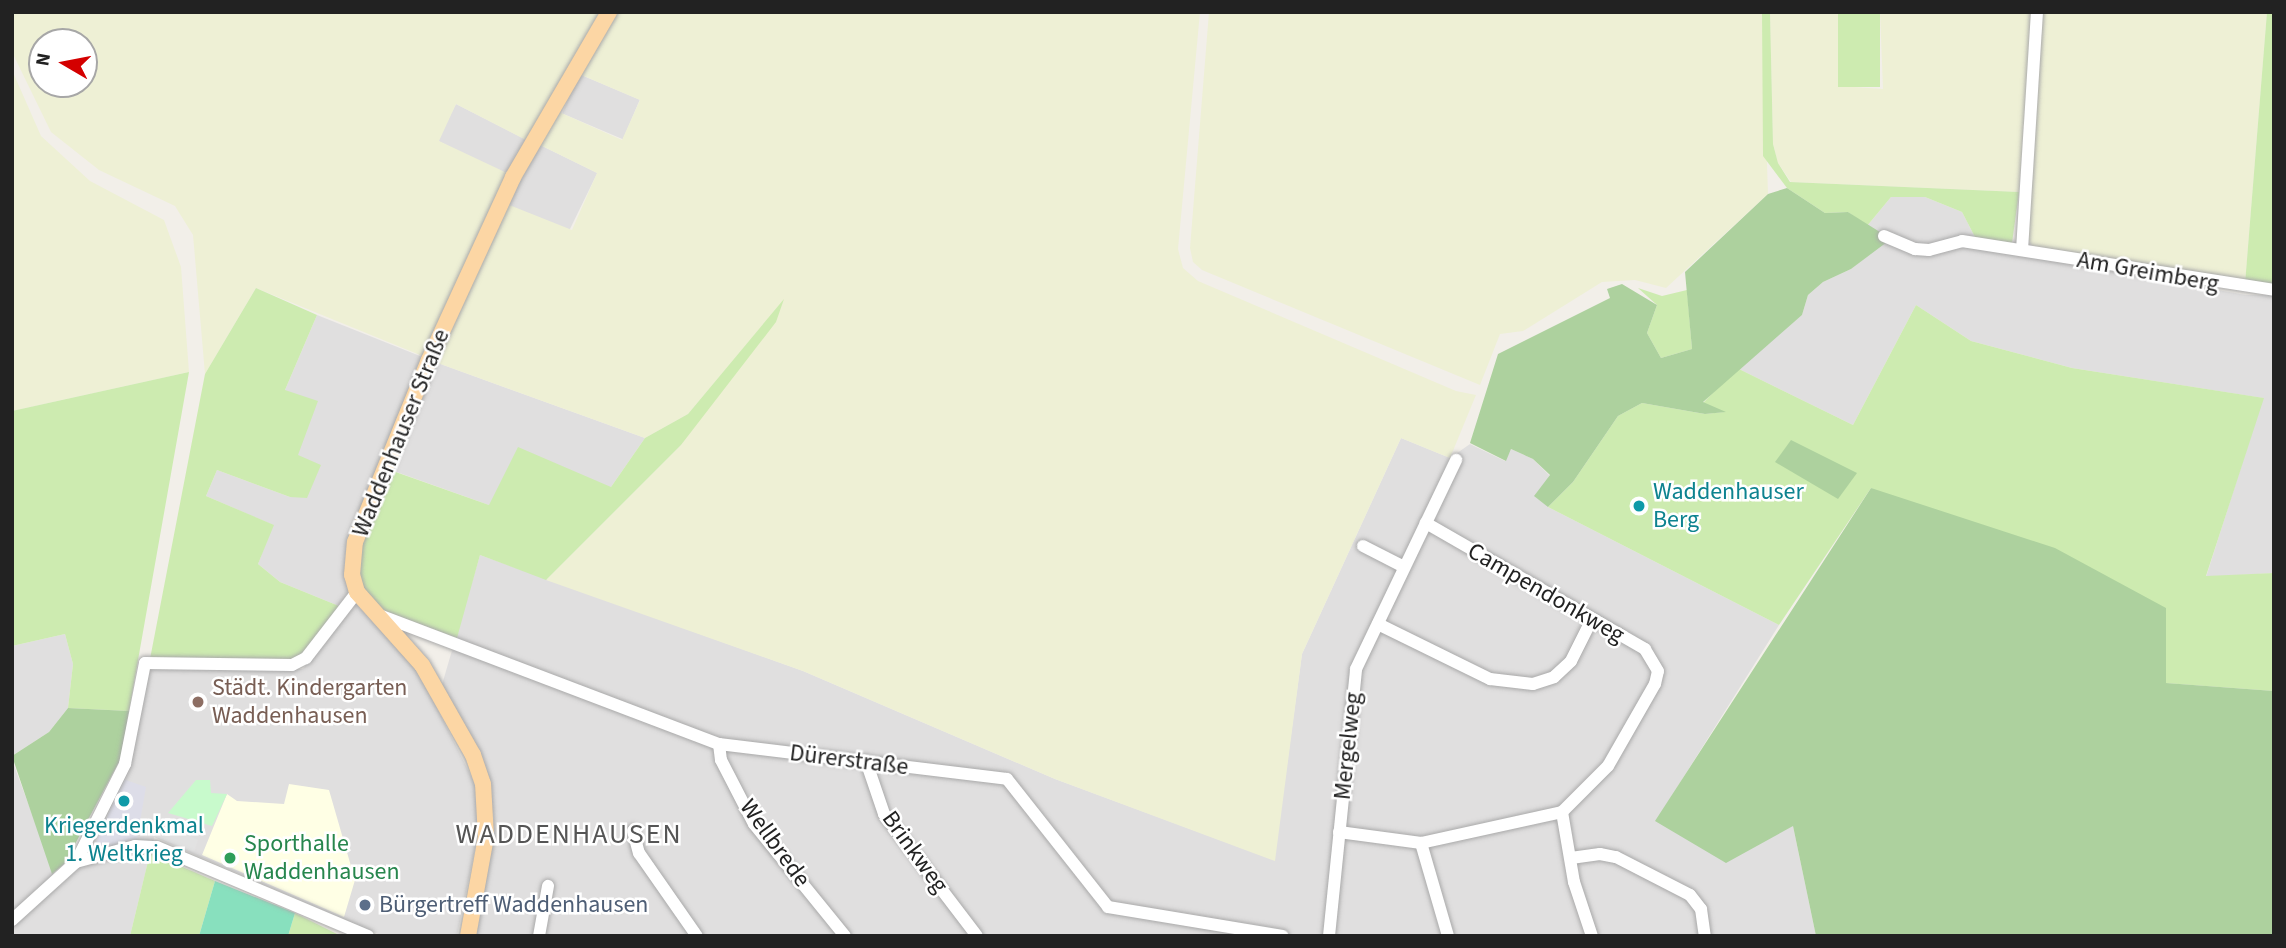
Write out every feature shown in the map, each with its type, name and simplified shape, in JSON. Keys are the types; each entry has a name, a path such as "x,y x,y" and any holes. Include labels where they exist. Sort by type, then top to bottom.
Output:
{"main road":[{"name":"Waddenhauser Straße","path":"357,592 352,575 355,542 429,360 513,177 609,12"},
{"path":"357,592 422,665 473,755 483,784 486,837 468,936"}],"street":[{"path":"2022,250 2037,12"},
{"name":"Am Greimberg","path":"1884,236 1915,249 1929,250 1962,241 2274,289"},
{"name":"Mergelweg","path":"1329,936 1356,669 1456,460"},
{"name":"Campendonkweg","path":"1426,523 1591,621 1645,649 1658,671 1608,766 1562,812"},
{"path":"1363,546 1404,567"},
{"path":"12,920 76,862 125,764 145,663 292,665 306,658 357,592"},
{"name":"Dürerstraße","path":"374,613 719,744 1007,779 1108,907 1283,936"},
{"path":"1378,624 1490,679 1533,684 1554,677 1571,661 1591,621"},
{"name":"Wellbrede","path":"719,744 721,760 754,824 845,936"},
{"name":"Brinkweg","path":"866,761 884,814 977,936"},
{"path":"1339,832 1421,843 1562,812 1574,882 1592,936"},
{"path":"633,831 639,853 697,936"},
{"path":"1421,843 1448,936"},
{"path":"76,862 135,846 157,847 368,936"},
{"path":"1571,858 1600,854 1616,857 1690,895 1701,909 1705,936"},
{"path":"539,936 548,886"}],"shaded area":[{"path":"12,12 602,12 526,140 456,104 439,141 507,173 425,357 256,288 205,374 193,235 175,206 99,170 51,132 34,98 98,98 98,28 28,28 28,85 12,52"},
{"path":"617,12 1200,12 1178,249 1183,268 1198,281 1456,391 1476,395 1450,458 1401,438 1302,654 1275,861 1055,779 803,671 546,580 681,445 783,301 688,414 645,438 435,362 507,204 572,230 597,173 538,144 557,111 622,140 640,100 579,74"},
{"path":"1209,12 1762,12 1768,194 1666,288 1635,280 1602,282 1523,331 1500,334 1480,385 1202,270 1193,262 1190,248"},
{"path":"1770,12 1838,12 1840,86 1883,89 1880,12 2032,12 2019,192 1791,182 1778,163 1773,144"},
{"path":"2043,12 2267,12 2245,284 2033,247 2028,239"},
{"path":"12,70 41,136 90,181 164,220 181,267 189,372 12,411"},
{"path":"579,74 640,100 623,139 562,114"},
{"path":"456,104 526,140 508,176 437,141"},
{"path":"538,144 597,173 568,234 508,205"},
{"path":"1891,197 1925,197 1962,212 1975,237 2002,252 2246,295 2274,295 2274,573 2206,577 2263,398 2072,368 1971,341 1916,305 1853,425 1737,368 1802,315 1808,295 1823,282 1851,269 1890,238 1867,226"},
{"path":"317,315 435,362 645,438 611,487 489,505 391,470 349,540 348,592 339,606 280,582 258,564 273,525 206,496 217,470 290,497 298,456 285,390"},
{"path":"1401,438 1450,458 1470,444 1505,461 1511,449 1533,459 1550,476 1548,507 1779,625 1656,821 1793,826 1816,936 474,936 494,818 486,773 441,688 480,555 803,671 1055,779 1274,860 1302,654"},
{"path":"354,602 418,670 476,786 480,824 457,936 383,936 154,837 130,936 12,936 12,760 59,886 79,868 130,766 150,669 303,669"},
{"path":"65,634 73,664 68,708 49,732 12,756 12,646"},
{"path":"123,779 146,787 137,839 92,852"},
{"path":"289,784 329,790 355,880 344,917 202,855 227,794 237,801 284,804"},
{"path":"156,819 198,840 194,852 151,835"}],"green space":[{"path":"1762,12 1770,12 1773,144 1778,163 1790,182 2019,192 2012,243 1975,237 1962,212 1925,197 1891,197 1867,226 1848,212 1825,213 1787,188 1763,156"},
{"path":"1838,12 1880,12 1880,87 1838,87"},
{"path":"2267,12 2274,12 2274,285 2245,284"},
{"path":"1787,188 1825,213 1848,212 1891,239 1851,269 1823,282 1808,295 1802,315 1703,402 1726,412 1705,414 1642,403 1618,416 1573,482 1548,507 1534,496 1550,475 1533,459 1511,449 1506,461 1470,443 1498,354 1610,298 1607,289 1622,284 1657,305 1647,333 1661,358 1692,349 1685,272 1768,194"},
{"path":"256,288 317,315 285,390 318,401 298,455 321,465 307,498 290,497 217,470 206,496 274,525 258,564 280,582 339,606 303,654 291,661 150,659 205,374"},
{"path":"1638,288 1662,296 1687,290 1692,349 1661,358 1647,333 1657,305"},
{"path":"784,299 776,322 681,445 546,580 480,555 457,638 382,610 361,591 356,576 360,543 390,470 489,505 518,447 611,487 645,438 688,414"},
{"path":"1916,305 1971,341 2072,368 2264,398 2206,576 2274,573 2274,691 2165,683 1871,488 1779,625 1548,507 1573,482 1618,416 1642,403 1705,414 1724,412 1703,403 1737,368 1853,425"},
{"path":"189,372 129,711 68,708 73,664 65,634 12,646 12,411"},
{"path":"1791,440 1857,473 1838,499 1775,462"},
{"path":"1871,488 2055,548 2166,608 2166,683 2274,691 2274,936 1816,936 1793,826 1726,863 1655,821"},
{"path":"68,708 129,711 121,758 65,863 52,874 12,756 49,732"},
{"path":"196,780 210,780 211,793 227,794 212,826 168,813"},
{"path":"150,853 215,881 199,936 130,936"},
{"path":"215,881 295,913 288,936 199,936"},
{"path":"295,913 341,936 288,936"}],"place":[{"name":"Waddenhauser Berg","path":"1639,506"},
{"name":"Städt. Kindergarten Waddenhausen","path":"198,702"},
{"name":"Kriegerdenkmal 1. Weltkrieg","path":"124,801"},
{"name":"Sporthalle Waddenhausen","path":"230,858"},
{"name":"Bürgertreff Waddenhausen","path":"365,905"}],"district":[{"name":"WADDENHAUSEN","path":"569,834"}]}
